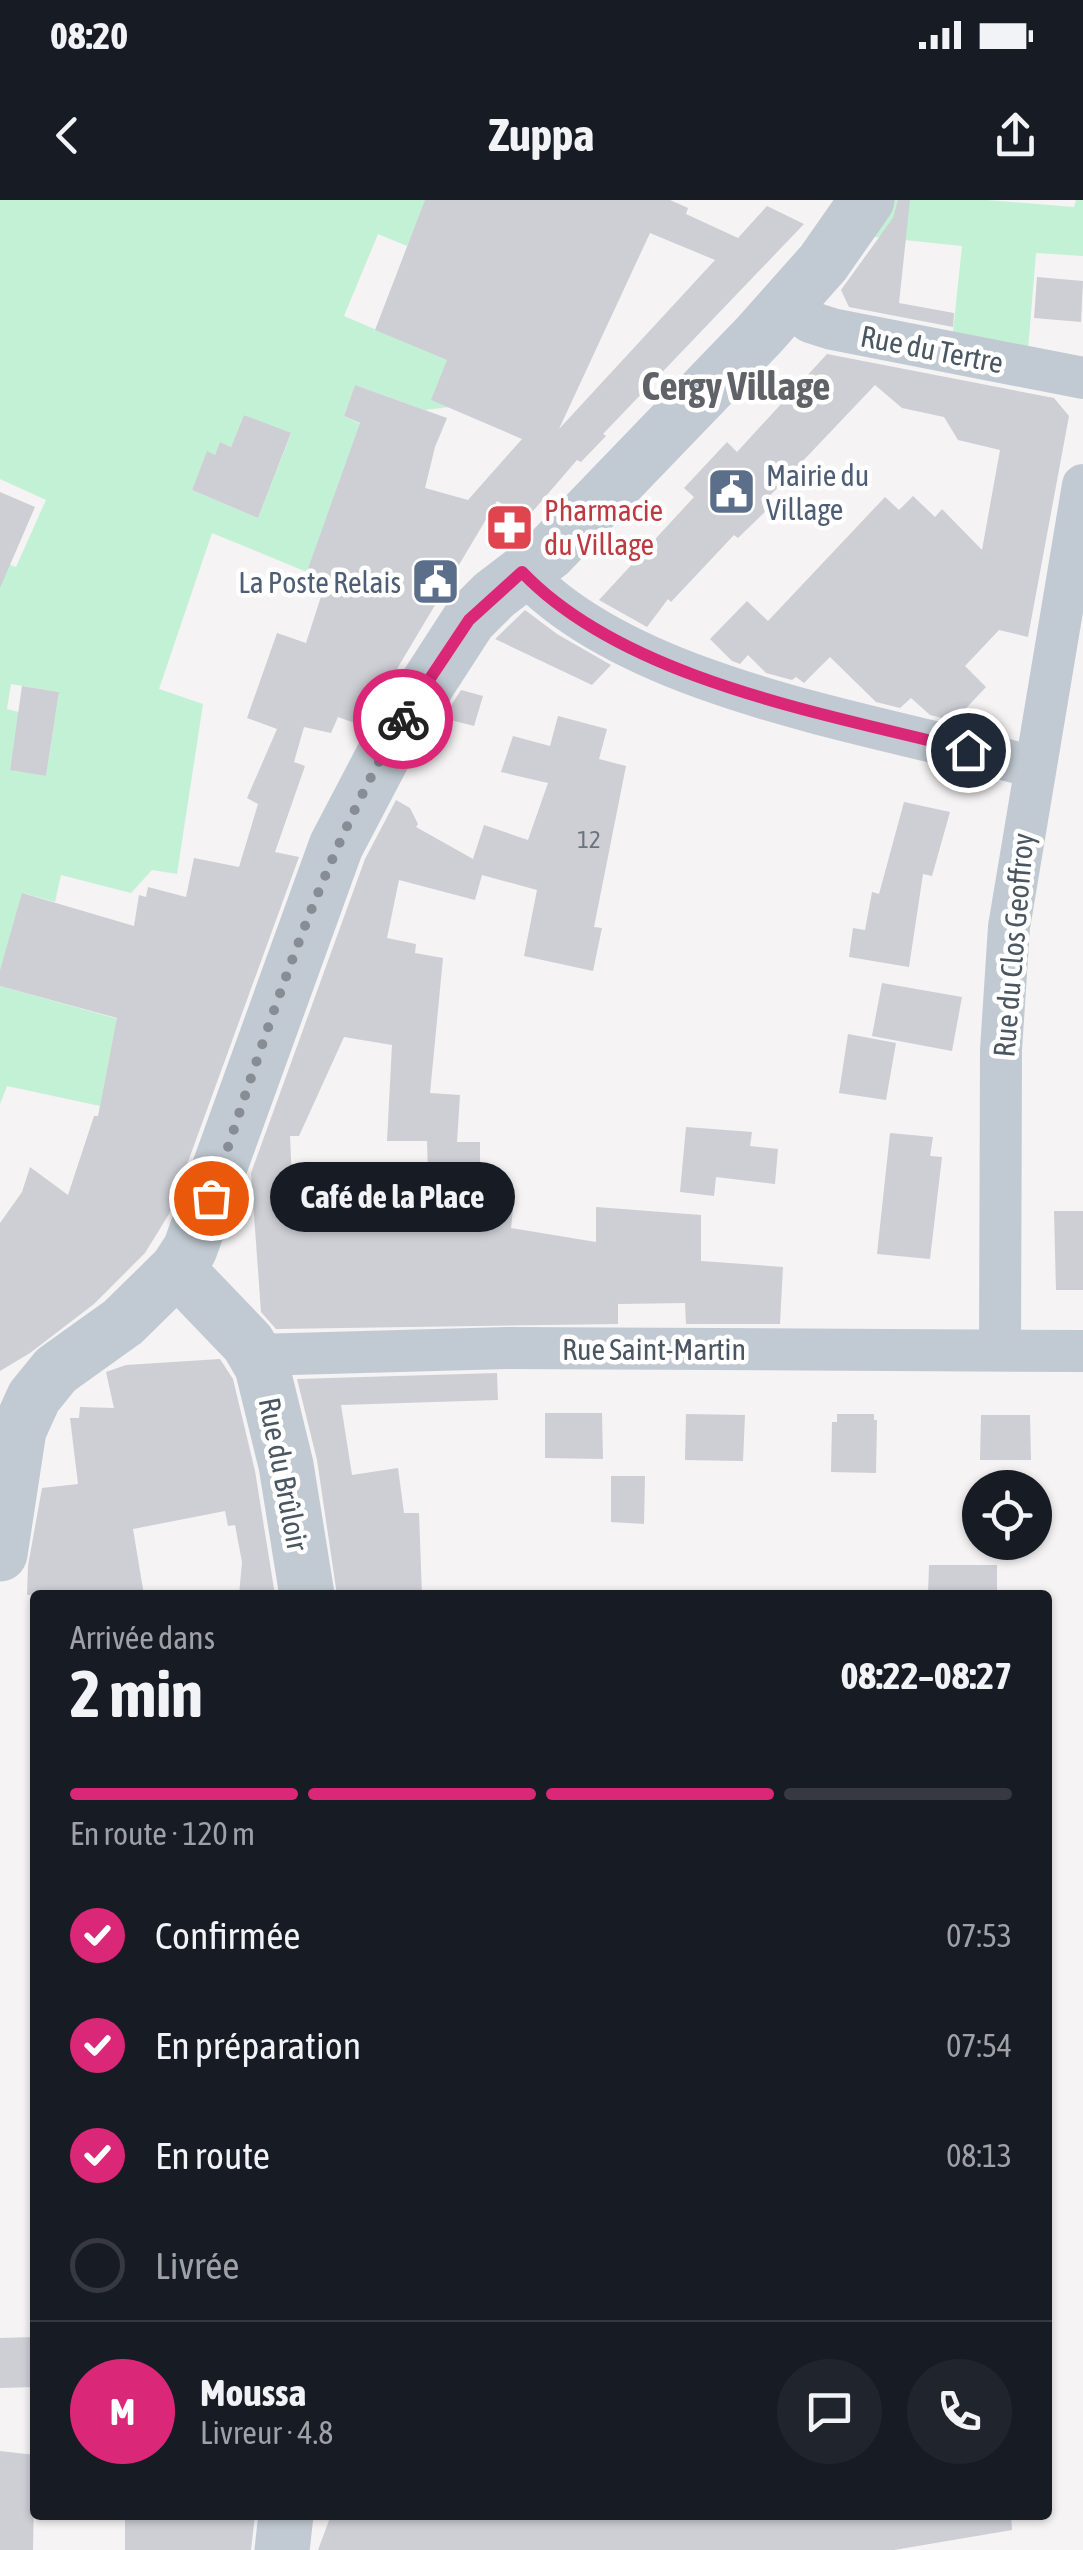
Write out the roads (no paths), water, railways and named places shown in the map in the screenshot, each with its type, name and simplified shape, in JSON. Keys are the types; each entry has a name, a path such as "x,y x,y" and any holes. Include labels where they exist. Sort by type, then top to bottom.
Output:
{"street":[{"path":"0,1554 21,1422 51,1374 107,1336 176,1269 199,1231 307,918 356,803 422,688 483,604 549,553 788,304 837,246 866,200"},
{"name":"Rue du Tertre","path":"788,304 810,322 832,329 1083,378"},
{"name":"Rue du Clos Geoffroy","path":"1000,1350 1005,969 1034,767 1083,485"},
{"path":"522,572 555,602 599,631 706,680 1034,767"},
{"path":"176,1269 246,1343"},
{"name":"Rue Saint-Martin","path":"246,1343 1083,1350"},
{"name":"Rue du Brûloir","path":"246,1343 286,1465 305,1590"},
{"path":"282,2550 285,2520"}],"place":[{"name":"Mairie du Village","path":"731,492"},
{"name":"Pharmacie du Village","path":"509,527"},
{"name":"La Poste Relais","path":"436,582"},
{"name":"Café de la Place","path":"211,1198"}],"district":[{"name":"Cergy Village","path":"736,385"}]}
